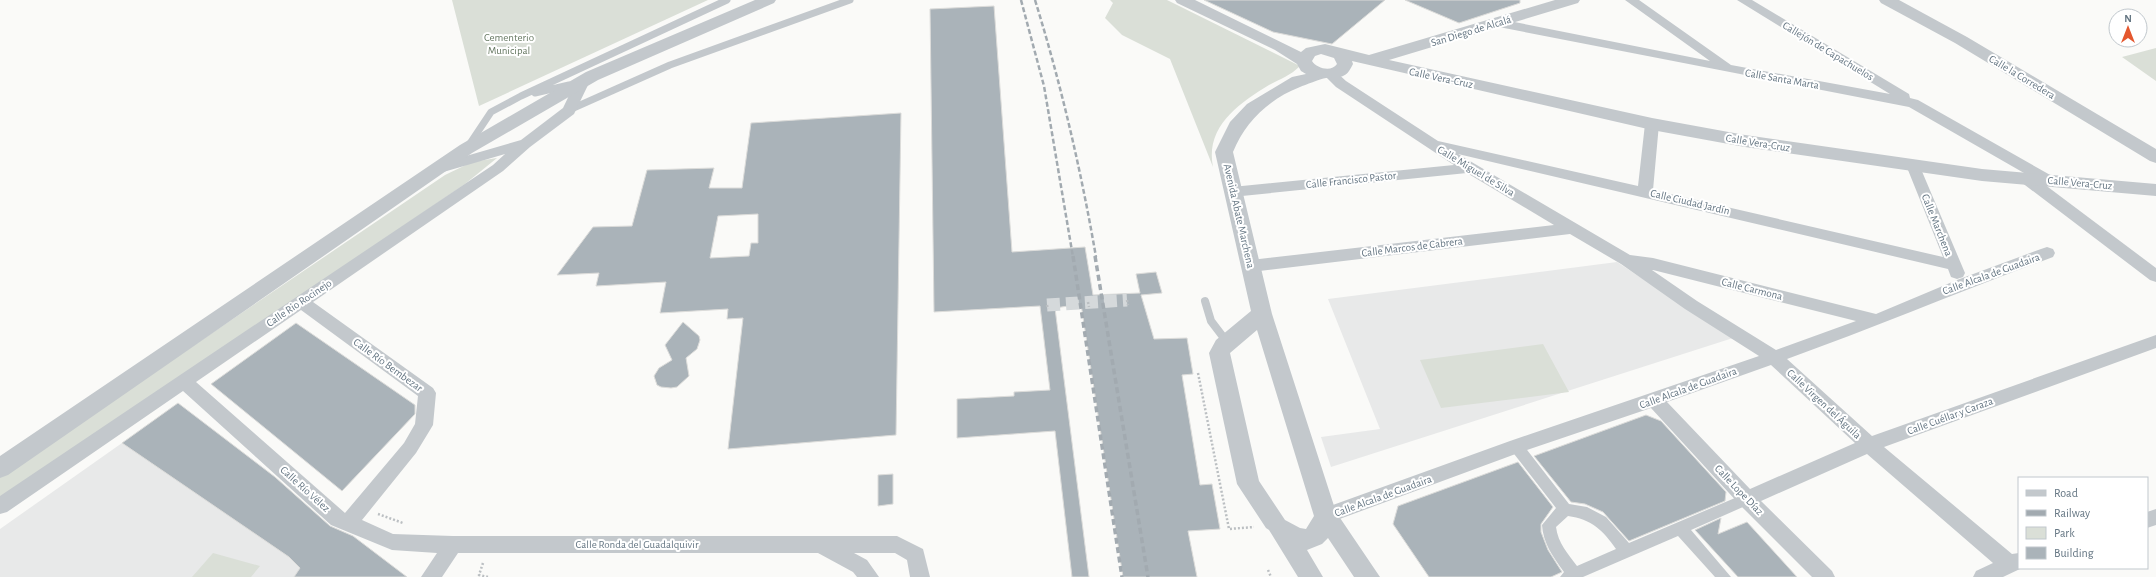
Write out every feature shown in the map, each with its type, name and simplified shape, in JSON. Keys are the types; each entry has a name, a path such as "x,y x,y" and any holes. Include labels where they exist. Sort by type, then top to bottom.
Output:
{"street":[{"path":"0,468 466,149 582,82 768,0"},
{"path":"1183,0 1320,68"},
{"name":"San Diego de Alcalá","path":"1320,68 1369,60 1499,23 1572,0"},
{"path":"1631,0 1732,69"},
{"name":"Callejón de Capachuelos","path":"1743,0 1913,103"},
{"name":"Calle la Corredera","path":"1887,0 1961,40 2156,157"},
{"name":"Calle Santa Marta","path":"1499,23 1913,103 2047,180"},
{"path":"1272,43 1286,43 1322,49"},
{"path":"1320,68 1322,49"},
{"path":"1320,68 1308,53 1322,49"},
{"name":"Calle Vera-Cruz","path":"1369,60 1652,124 1760,144 1913,165 2026,178 2155,189"},
{"name":"Calle Miguel de Silva","path":"1320,68 1426,142 1627,260"},
{"name":"Avenida Abate Marchena","path":"1320,68 1250,110 1233,128 1224,152 1232,192 1262,314 1326,516 1368,577"},
{"name":"Calle Rio Rocinejo","path":"0,506 498,168 525,144 569,111 582,82"},
{"path":"1646,192 1652,124"},
{"name":"Calle Ciudad Jardín","path":"1426,142 1646,192 1953,265"},
{"path":"438,168 525,144"},
{"name":"Calle Marchena","path":"1913,165 1953,265 1963,284"},
{"name":"Calle Francisco Pastor","path":"1232,192 1469,168"},
{"path":"2026,178 2156,276"},
{"name":"Calle Marcos de Cabrera","path":"1251,266 1572,228"},
{"name":"Calle Alcala de Guadaira","path":"1326,516 1516,446 1654,400 1877,320 1963,284 2047,253"},
{"name":"Calle Carmona","path":"1627,260 1653,264 1877,320"},
{"name":"Calle Virgen del Águila","path":"1627,260 1690,305 1774,357 1869,445 2014,562"},
{"name":"Calle Río Bembezar","path":"301,302 427,393 424,425 410,448 348,523"},
{"path":"1262,314 1219,352 1248,484 1311,577"},
{"path":"1232,339 1246,335 1258,337 1273,352"},
{"name":"Calle Cuéllar y Caraza","path":"1747,499 1869,445 2156,341"},
{"name":"Calle Río Vélez","path":"182,382 194,389 338,519 392,542 453,545"},
{"name":"Calle Lope Díaz","path":"1654,400 1747,499 1826,577"},
{"path":"1516,446 1565,509 1579,511 1600,519 1626,551"},
{"path":"1565,509 1549,525 1549,535 1551,542 1571,575 1747,499"},
{"path":"1277,525 1292,538 1309,539 1319,533 1326,516"},
{"path":"1680,528 1724,577"},
{"name":"Calle Ronda del Guadalquivir","path":"820,544 860,566 869,577"},
{"name":"Calle Ronda del Guadalquivir","path":"453,545 897,544 916,555 920,577"},
{"path":"431,577 453,545"},
{"path":"1983,577 2014,562"}],"lane":[{"path":"466,149 491,112 521,96 727,0"},
{"path":"569,111 670,64 850,0"},
{"path":"521,96 582,82"},
{"path":"1205,301 1211,321 1232,339"}],"path":[{"path":"1127,300 1128,305"},
{"path":"1088,302 1089,307"},
{"path":"1047,305 1048,309"},
{"path":"362,507 410,524"},
{"path":"488,577 479,575 489,544"},
{"path":"1268,570 1271,577"}],"shaded area":[{"path":"1617,262 1733,338 1331,467 1321,437 1380,429 1328,299"},
{"path":"122,443 289,557 310,577 0,577 0,529"}],"green space":[{"name":"Cementerio Municipal","path":"452,0 708,0 479,106"},
{"path":"1110,0 1167,0 1300,66 1289,75 1257,92 1226,118 1219,128 1214,140 1212,153 1213,167 1170,59 1122,35 1105,18 1113,3"},
{"path":"2156,48 2156,81 2122,57"},
{"path":"497,158 465,184 0,501 0,477 445,175 472,162"},
{"path":"1543,344 1569,392 1441,408 1420,360"},
{"path":"213,553 260,566 251,577 192,577"}],"building":[{"path":"1204,0 1385,0 1332,44 1273,32"},
{"path":"1405,0 1520,0 1520,3 1459,23"},
{"path":"994,6 1012,252 1085,247 1093,295 1140,293 1136,274 1156,272 1162,293 1141,295 1154,339 1187,338 1193,374 1182,375 1200,485 1212,484 1220,529 1188,531 1197,577 1123,577 1081,304 1055,308 1089,577 1072,577 1055,431 957,438 957,399 1014,396 1014,392 1050,390 1040,306 934,312 930,9"},
{"path":"901,113 896,435 728,449 743,318 727,319 728,309 660,313 666,282 596,286 599,273 557,275 593,227 632,226 647,170 714,168 709,188 742,188 751,123","holes":["758,214 758,243 751,243 749,256 710,258 718,216"]},
{"path":"683,322 699,336 700,340 697,349 686,358 689,376 677,387 661,387 657,385 654,376 659,368 672,360 665,345"},
{"path":"296,323 415,405 415,414 342,491 211,384"},
{"path":"178,403 275,477 330,526 353,536 407,577 294,577 300,568 289,557 122,443"},
{"path":"1646,415 1661,421 1726,492 1725,501 1629,541 1603,512 1585,504 1571,502 1534,456"},
{"path":"1518,462 1553,507 1541,524 1541,532 1548,550 1562,572 1551,577 1429,577 1393,524 1398,506"},
{"path":"893,474 893,504 878,506 878,475"},
{"path":"1721,518 1718,534 1747,522 1797,577 1738,577 1695,530"}],"tunnel":[{"path":"1047,305 1127,300"}],"railway":[{"path":"1021,0 1044,86 1073,257"},
{"path":"1035,0 1070,127 1096,257"},
{"path":"1073,256 1122,577"},
{"path":"1095,256 1148,577"}]}
